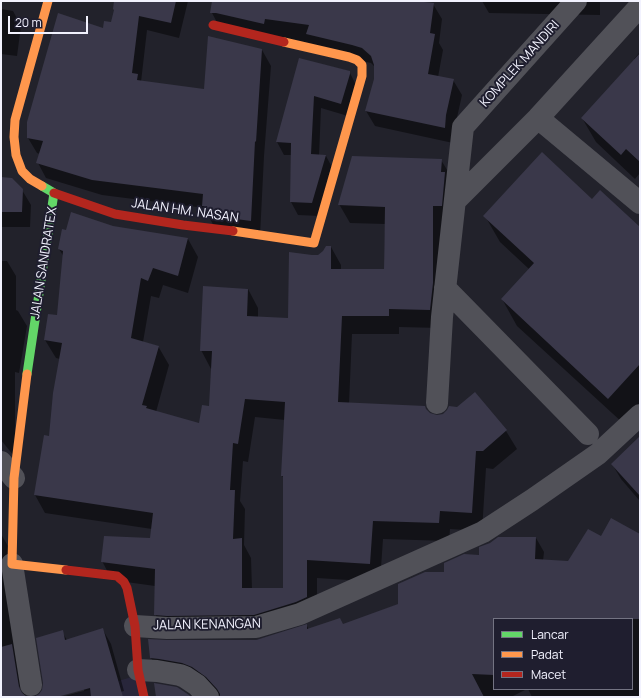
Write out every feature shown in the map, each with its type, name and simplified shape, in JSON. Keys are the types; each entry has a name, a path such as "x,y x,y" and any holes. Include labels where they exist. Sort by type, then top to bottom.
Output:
{"street":[{"name":"JALAN SANDRATEX","path":"7,511 7,470 28,364 54,193 30,179 22,171 16,155 14,137 15,120 48,1"},
{"name":"KOMPLEK MANDIRI","path":"455,201 463,127 576,1"},
{"path":"437,403 442,317 455,201 538,118 640,6"},
{"name":"JALAN HM. NASAN","path":"54,193 115,214 314,243 362,76 362,65 357,60 349,56 213,25"},
{"path":"538,118 640,203"},
{"path":"445,288 588,434"},
{"name":"JALAN KENANGAN","path":"135,626 167,628 256,627 300,614 483,532 598,454 640,415"},
{"path":"7,511 12,564 31,685"},
{"name":"JALAN KENANGAN","path":"12,564 117,576 124,582 127,588 135,626 138,670 144,697"},
{"path":"138,670 180,675 197,685 208,697"}],"shaded area":[{"path":"145,673 147,697 65,697"}],"building":[{"path":"114,1 176,1 171,23 139,16 132,73 138,74 137,80 204,89 208,36 262,49 251,221 206,215 207,206 202,206 203,194 92,180 36,163 43,141 27,138 27,122 58,13 103,28 104,21 111,22 114,10"},
{"path":"212,1 414,1 434,3 430,33 435,34 428,74 454,79 446,115 445,128 365,111 374,79 374,65 371,56 362,48 306,34 309,25 265,19 264,24 210,13"},
{"path":"640,53 640,162 626,149 621,155 581,118"},
{"path":"299,58 350,71 341,104 314,96 311,154 326,155 312,203 290,202 291,143 276,142"},
{"path":"542,152 592,199 600,190 640,227 640,364 608,399 501,299 534,263 483,216"},
{"path":"352,156 442,159 441,172 445,172 442,206 433,206 433,283 430,310 389,309 389,316 342,316 338,402 425,406 430,413 437,415 443,414 449,406 457,407 475,392 507,430 483,451 476,451 472,513 440,511 439,523 373,521 370,564 307,560 307,597 296,602 254,615 154,615 155,569 101,562 104,536 150,538 153,513 34,495 44,435 49,436 53,393 62,343 44,340 48,314 57,315 63,251 58,249 62,229 66,230 71,212 113,226 188,238 178,276 153,268 148,281 141,278 131,338 159,346 142,405 147,406 146,408 199,423 202,405 209,406 212,351 200,351 203,286 248,289 247,316 288,318 289,252 318,255 326,246 331,246 331,269 384,269 385,207 338,205","holes":["245,399 285,402 281,476 283,476 283,588 242,588 242,538 233,539 235,490 230,490 233,443 238,444"]},
{"path":"1,177 12,178 23,189 22,212 1,212"},
{"path":"640,436 640,496 611,464"},
{"path":"611,518 640,534 640,619 493,618 493,675 472,674 484,697 220,697 217,689 206,677 192,667 182,663 150,658 148,639 256,640 307,624 307,629 340,618 343,624 398,604 398,584 425,572 444,572 444,563 464,554 479,555 479,547 490,543 498,537 536,537 535,559 568,561 588,529 601,536"},
{"path":"103,628 123,697 91,697 90,688 57,697 34,697 42,690 43,683 36,638 63,630 65,640"},
{"path":"12,644 19,687 22,693 29,697 1,697 1,647"},
{"path":"154,683 177,687 191,697 156,697"}],"traffic: fast":[{"path":"27,374 54,193 42,186"}],"traffic: slow":[{"path":"42,186 30,179 22,171 16,155 14,137 15,120 48,1"},
{"path":"233,231 314,243 362,76 362,65 357,60 284,42"},
{"path":"27,374 14,478 12,564 66,570"}],"traffic: jam":[{"path":"213,25 284,42"},
{"path":"54,193 115,214 233,231"},
{"path":"66,570 117,576 124,582 127,588 135,626 138,670 144,697"}]}
